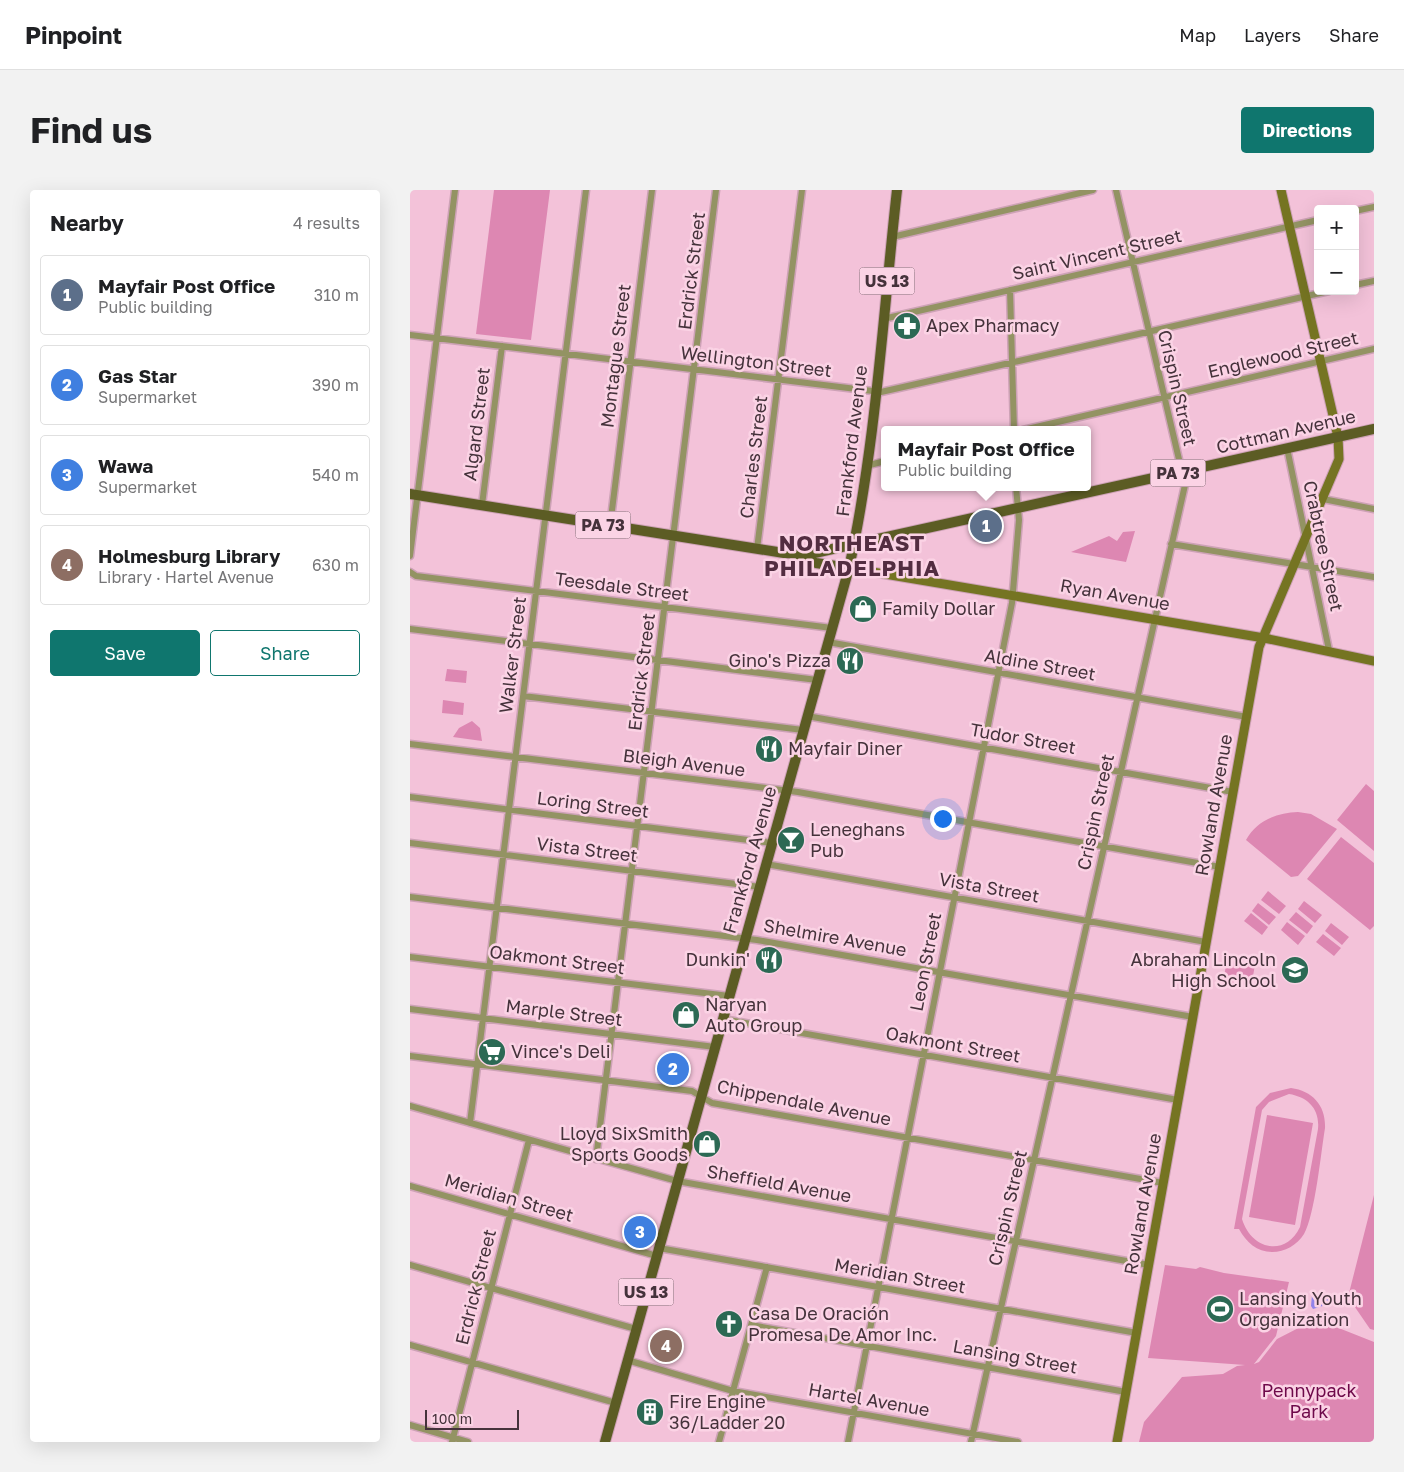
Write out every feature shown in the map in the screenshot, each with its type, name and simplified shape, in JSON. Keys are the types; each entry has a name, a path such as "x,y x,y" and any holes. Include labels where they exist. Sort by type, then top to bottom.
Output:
{"main road":[{"name":"Frankford Avenue","path":"605,1442 849,568 866,466 897,190"},
{"name":"Cottman Avenue","path":"414,495 757,549 797,554 816,553 1374,429"},
{"path":"797,554 816,563 849,568"}],"street":[{"path":"410,556 414,495 438,338 455,190"},
{"name":"Walker Street","path":"470,1123 586,190"},
{"name":"Montague Street","path":"610,526 652,190"},
{"name":"Erdrick Street","path":"596,1159 696,370 716,190"},
{"name":"Charles Street","path":"757,549 802,190"},
{"path":"892,237 1093,190"},
{"name":"Crispin Street","path":"972,1442 1185,485 1116,190"},
{"name":"Rowland Avenue","path":"1117,1442 1259,647 1337,466 1338,437 1281,190"},
{"path":"1359,210 1374,207"},
{"name":"Saint Vincent Street","path":"883,319 1314,221"},
{"path":"1359,284 1374,281"},
{"path":"1010,290 1014,426"},
{"name":"Wellington Street","path":"410,334 875,392 1314,294"},
{"name":"Algard Street","path":"482,505 502,346"},
{"name":"Englewood Street","path":"1040,426 1374,349"},
{"name":"Crabtree Street","path":"1287,448 1329,650"},
{"path":"866,466 881,462"},
{"name":"Leon Street","path":"848,1442 1013,595 1019,520 1016,491"},
{"path":"1324,499 1374,509"},
{"path":"1171,544 1374,577"},
{"name":"Ryan Avenue","path":"849,568 1264,638 1329,650 1374,661"},
{"name":"Teesdale Street","path":"410,572 416,576 832,628"},
{"path":"410,629 817,680"},
{"name":"Aldine Street","path":"828,642 1247,717"},
{"path":"523,696 803,730"},
{"name":"Tudor Street","path":"807,716 1233,792"},
{"name":"Bleigh Avenue","path":"410,744 787,791 1220,867"},
{"name":"Loring Street","path":"410,797 772,843"},
{"name":"Vista Street","path":"410,843 760,887"},
{"name":"Vista Street","path":"766,864 1206,942"},
{"name":"Shelmire Avenue","path":"410,897 745,938 1193,1017"},
{"name":"Oakmont Street","path":"410,957 729,996"},
{"name":"Marple Street","path":"410,1009 715,1047"},
{"name":"Oakmont Street","path":"723,1019 1178,1100"},
{"name":"Chippendale Avenue","path":"410,1056 692,1091 712,1102 1163,1183"},
{"name":"Sheffield Avenue","path":"410,1106 678,1181 1149,1266"},
{"name":"Erdrick Street","path":"453,1440 529,1140"},
{"name":"Meridian Street","path":"410,1186 658,1252 767,1267 1137,1333"},
{"path":"410,1265 636,1329"},
{"path":"719,1442 767,1267"},
{"name":"Lansing Street","path":"751,1325 1126,1392"},
{"path":"410,1345 616,1403"},
{"name":"Hartel Avenue","path":"627,1360 733,1391 1018,1442"},
{"path":"410,1425 453,1440 468,1442"}],"green space":[{"path":"494,190 550,190 531,340 476,334"},
{"path":"1135,531 1126,562 1071,552 1109,536 1117,541 1123,532"},
{"path":"447,669 467,671 466,683 445,681"},
{"path":"443,700 464,703 463,715 442,713"},
{"path":"472,721 480,728 482,741 453,737 459,728"},
{"path":"1366,784 1374,791 1374,851 1337,820"},
{"path":"1298,812 1311,814 1337,829 1298,876 1291,877 1246,840 1256,827 1268,819"},
{"path":"1341,837 1374,863 1374,926 1370,930 1307,879"},
{"path":"1268,891 1286,906 1279,914 1261,900"},
{"path":"1304,901 1322,915 1315,923 1298,909"},
{"path":"1258,903 1276,917 1269,925 1252,911"},
{"path":"1296,912 1313,926 1307,934 1289,920"},
{"path":"1251,913 1268,927 1262,935 1244,921"},
{"path":"1287,922 1305,936 1298,945 1281,930"},
{"path":"1331,923 1349,937 1342,945 1325,931"},
{"path":"1323,934 1341,948 1334,956 1316,942"},
{"path":"1227,960 1255,965 1251,987 1223,982"},
{"path":"1291,1088 1306,1092 1320,1106 1325,1120 1325,1128 1314,1198 1304,1234 1294,1245 1282,1251 1267,1252 1249,1242 1239,1229 1234,1229 1256,1107 1270,1093","holes":["1289,1094 1307,1101 1315,1110 1318,1129 1300,1227 1294,1237 1286,1243 1269,1246 1260,1243 1253,1237 1246,1229 1242,1219 1262,1110 1269,1102"]},
{"path":"1267,1115 1313,1123 1295,1225 1249,1217"},
{"path":"1374,1195 1374,1330 1370,1329 1348,1297"},
{"name":"Pennypack Park","path":"1165,1265 1196,1269 1200,1267 1224,1273 1289,1282 1276,1336 1254,1364 1259,1362 1277,1339 1316,1319 1374,1342 1374,1442 1139,1442 1144,1422 1182,1377 1223,1374 1237,1366 1245,1365 1148,1358"}],"shaded area":[{"path":"1312,1295 1332,1295 1332,1303 1313,1309 1311,1306"}],"place":[{"name":"Apex Pharmacy","path":"907,326"},
{"name":"Mayfair Post Office","path":"986,526"},
{"name":"Family Dollar","path":"863,609"},
{"name":"Gino's Pizza","path":"850,661"},
{"name":"Mayfair Diner","path":"769,749"},
{"name":"Leneghans Pub","path":"791,840"},
{"name":"Dunkin'","path":"769,960"},
{"name":"Abraham Lincoln High School","path":"1295,970"},
{"name":"Naryan Auto Group","path":"686,1015"},
{"name":"Vince's Deli","path":"492,1052"},
{"name":"Gas Star","path":"673,1069"},
{"name":"Lloyd SixSmith Sports Goods","path":"707,1144"},
{"name":"Wawa","path":"640,1232"},
{"name":"Lansing Youth Organization","path":"1220,1309"},
{"name":"Casa De Oración Promesa De Amor Inc.","path":"729,1324"},
{"name":"Holmesburg Library","path":"666,1346"},
{"name":"Fire Engine 36/Ladder 20","path":"650,1412"}],"district":[{"name":"NORTHEAST PHILADELPHIA","path":"852,556"}]}
